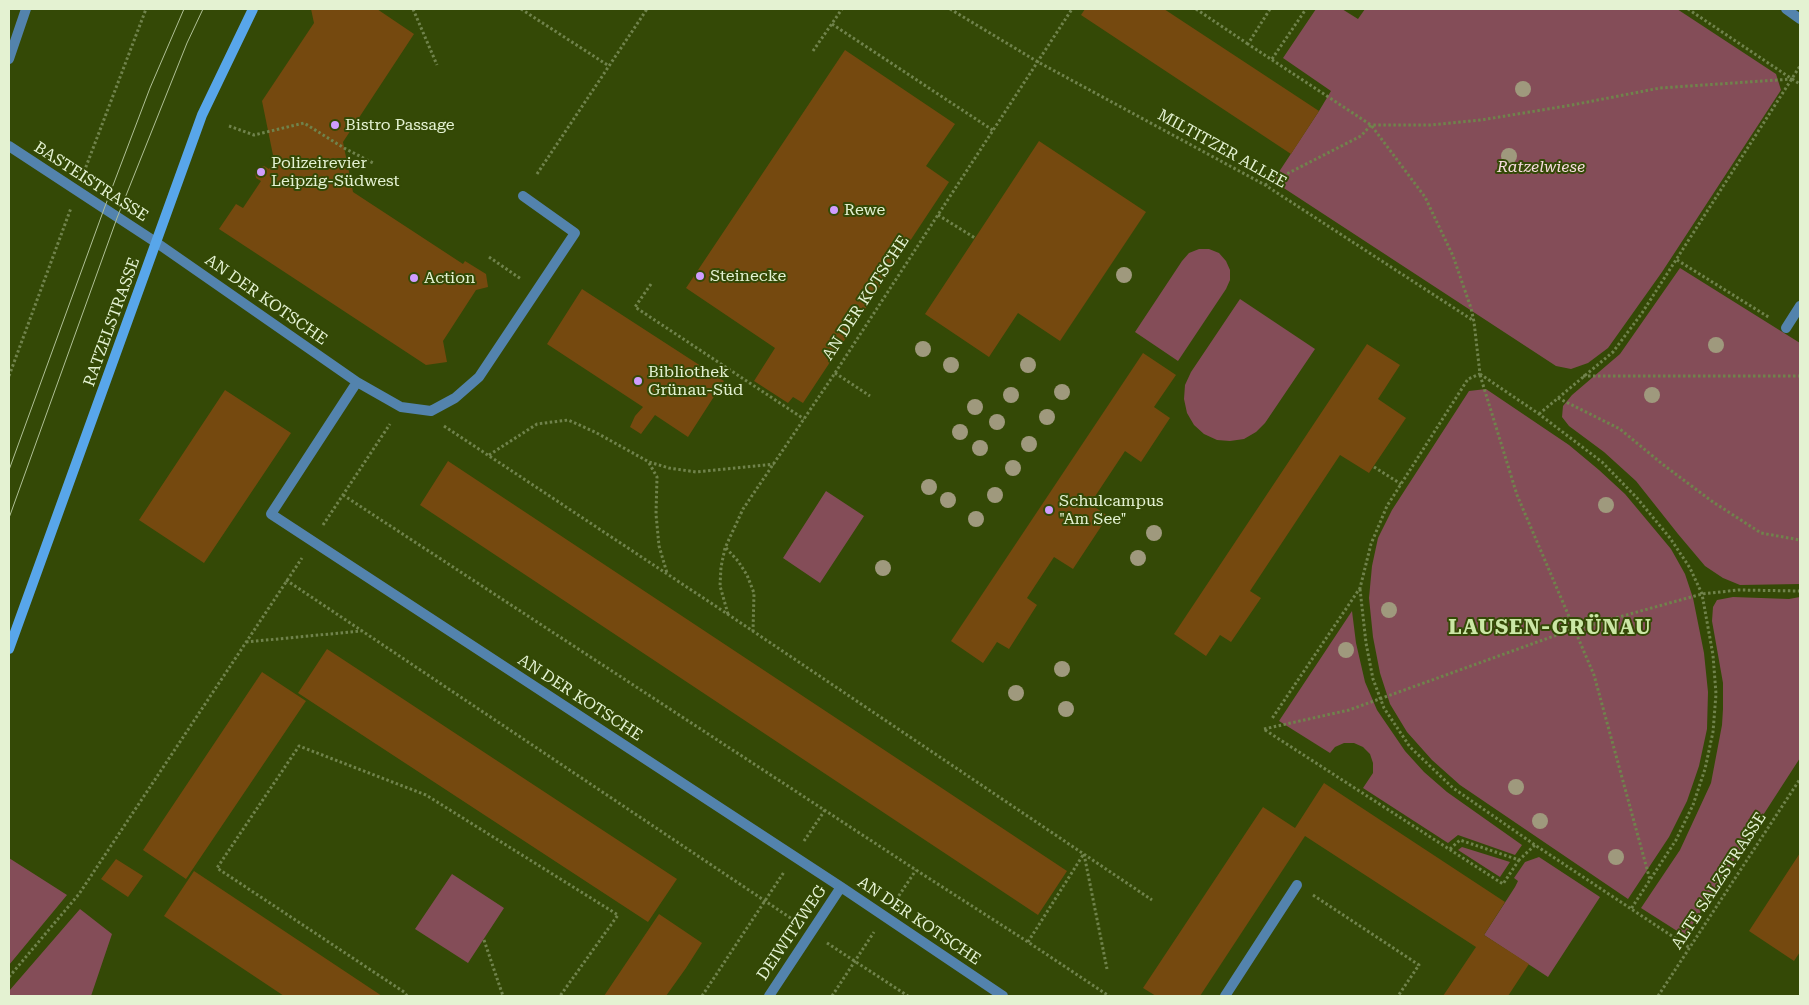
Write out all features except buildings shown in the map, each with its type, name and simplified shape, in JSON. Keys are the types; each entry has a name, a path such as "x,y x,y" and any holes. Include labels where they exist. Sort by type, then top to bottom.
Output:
{"main road":[{"name":"RATZELSTRASSE","path":"9,649 202,115 253,9"}],"street":[{"path":"9,59 26,9"},
{"path":"1786,9 1800,19"},
{"name":"BASTEISTRASSE","path":"9,146 157,243"},
{"path":"431,411 455,398 479,377 574,233 523,196"},
{"name":"AN DER KOTSCHE","path":"157,243 357,382 401,407 431,411"},
{"path":"1786,328 1800,306"},
{"name":"AN DER KOTSCHE","path":"357,382 271,514 794,856 1004,996"},
{"path":"1225,996 1297,885"},
{"name":"DEIWITZWEG","path":"769,996 841,887"}],"path":[{"path":"413,9 437,65"},
{"path":"521,9 609,66"},
{"path":"537,174 646,9"},
{"path":"813,51 842,9"},
{"name":"MILTITZER ALLEE","path":"950,9 1038,62 1265,185 1474,322"},
{"name":"AN DER KOTSCHE","path":"729,615 720,586 721,567 725,548 743,509 835,373 1072,9"},
{"path":"1196,9 1371,125 1425,197 1453,256 1474,322 1480,374 1517,495 1594,675 1650,880"},
{"path":"1248,44 1270,9"},
{"path":"1272,60 1306,9"},
{"path":"1688,9 1800,84"},
{"path":"832,24 994,131"},
{"path":"1539,414 1613,352 1642,313 1677,260 1800,66"},
{"path":"1265,185 1361,136 1371,125 1430,125 1481,120 1572,106 1660,88 1792,79"},
{"path":"229,126 254,135 304,122 344,148 375,164"},
{"path":"938,215 974,238"},
{"path":"488,257 537,289"},
{"path":"1677,260 1752,306"},
{"path":"651,284 635,308 804,419"},
{"path":"835,373 870,396"},
{"path":"1480,374 1539,414 1602,462 1637,498 1670,538 1690,568 1702,594 1714,655 1716,694 1713,732 1705,769 1692,805 1676,840 1631,909"},
{"path":"1270,720 1360,588 1371,544 1387,506 1468,379 1480,374"},
{"path":"1583,376 1800,376"},
{"path":"1558,398 1620,429 1668,469 1761,534 1800,540"},
{"path":"431,411 441,424 753,631 1152,900"},
{"path":"489,456 537,424 568,420 595,432 649,462 668,468 696,472 774,464"},
{"path":"9,977 79,894 390,424"},
{"path":"649,462 657,477 656,514 659,546 667,574"},
{"path":"1374,467 1401,484"},
{"path":"343,494 1109,996"},
{"path":"725,548 738,561 747,575 754,594 753,631"},
{"path":"286,580 908,996"},
{"path":"1360,588 1366,643 1373,679 1384,708 1410,747 1453,788 1690,948"},
{"path":"1535,845 1519,860 1503,884 1264,729 1349,710 1574,630 1702,594 1738,590 1791,592 1800,590"},
{"path":"246,642 362,631"},
{"path":"407,996 404,992 217,868 299,746 426,795 618,915 560,996"},
{"name":"ALTE SALZSTRASSE","path":"1660,996 1800,780"},
{"path":"702,996 825,810"},
{"path":"1450,850 1460,840 1519,860"},
{"path":"1028,942 1084,854"},
{"path":"1084,854 1107,969"},
{"path":"1297,885 1419,964 1398,996"},
{"path":"484,940 503,996"}],"green space":[{"name":"Ratzelwiese","path":"1316,9 1342,9 1358,19 1365,9 1677,9 1776,74 1781,90 1662,272 1608,348 1588,363 1571,369 1556,366 1273,181 1331,91 1283,58"},
{"path":"1199,249 1209,249 1219,253 1226,261 1230,270 1230,280 1178,361 1135,332 1182,261 1189,253"},
{"path":"1680,268 1800,343 1800,584 1740,585 1723,578 1705,566 1636,481 1604,452 1569,426 1562,417 1563,406 1572,395 1620,354"},
{"path":"1240,299 1315,349 1265,423 1256,432 1244,439 1217,440 1204,434 1194,425 1187,413 1184,399 1185,385 1191,372"},
{"path":"1486,389 1569,445 1625,494 1671,549 1685,574 1693,598 1704,653 1708,692 1707,729 1699,766 1687,801 1669,837 1628,899 1460,785 1432,760 1407,732 1390,704 1380,673 1373,637 1369,598 1372,566 1378,538 1392,510 1469,391"},
{"path":"826,491 864,516 820,583 783,558"},
{"path":"1733,597 1789,599 1800,597 1800,758 1685,936 1641,908 1680,850 1711,783 1722,725 1723,709 1723,683 1712,621 1713,607 1717,600"},
{"path":"1352,611 1356,643 1365,682 1377,710 1405,751 1424,772 1447,792 1522,845 1515,855 1458,835 1448,843 1363,788 1373,773 1373,763 1370,754 1363,747 1354,743 1344,743 1335,747 1330,753 1279,721"},
{"path":"1462,847 1510,862 1500,877 1458,850"},
{"path":"1539,857 1600,897 1548,977 1484,935 1515,887 1518,881 1514,878 1525,862"},
{"path":"9,858 67,895 9,965"},
{"path":"452,874 504,908 468,963 415,929"},
{"path":"80,909 112,934 91,996 9,996 9,991"}],"tram line":[{"path":"9,470 104,209 150,88 184,9"},
{"path":"9,518 117,218 187,43 203,9"}],"place":[{"name":"Bistro Passage","path":"335,125"},
{"name":"Polizeirevier Leipzig-Südwest","path":"261,172"},
{"name":"Rewe","path":"834,210"},
{"name":"Steinecke","path":"700,276"},
{"name":"Action","path":"414,278"},
{"name":"Bibliothek Grünau-Süd","path":"638,381"},
{"name":"Schulcampus \"Am See\"","path":"1049,510"}],"district":[{"name":"LAUSEN-GRÜNAU","path":"1550,628"}]}
